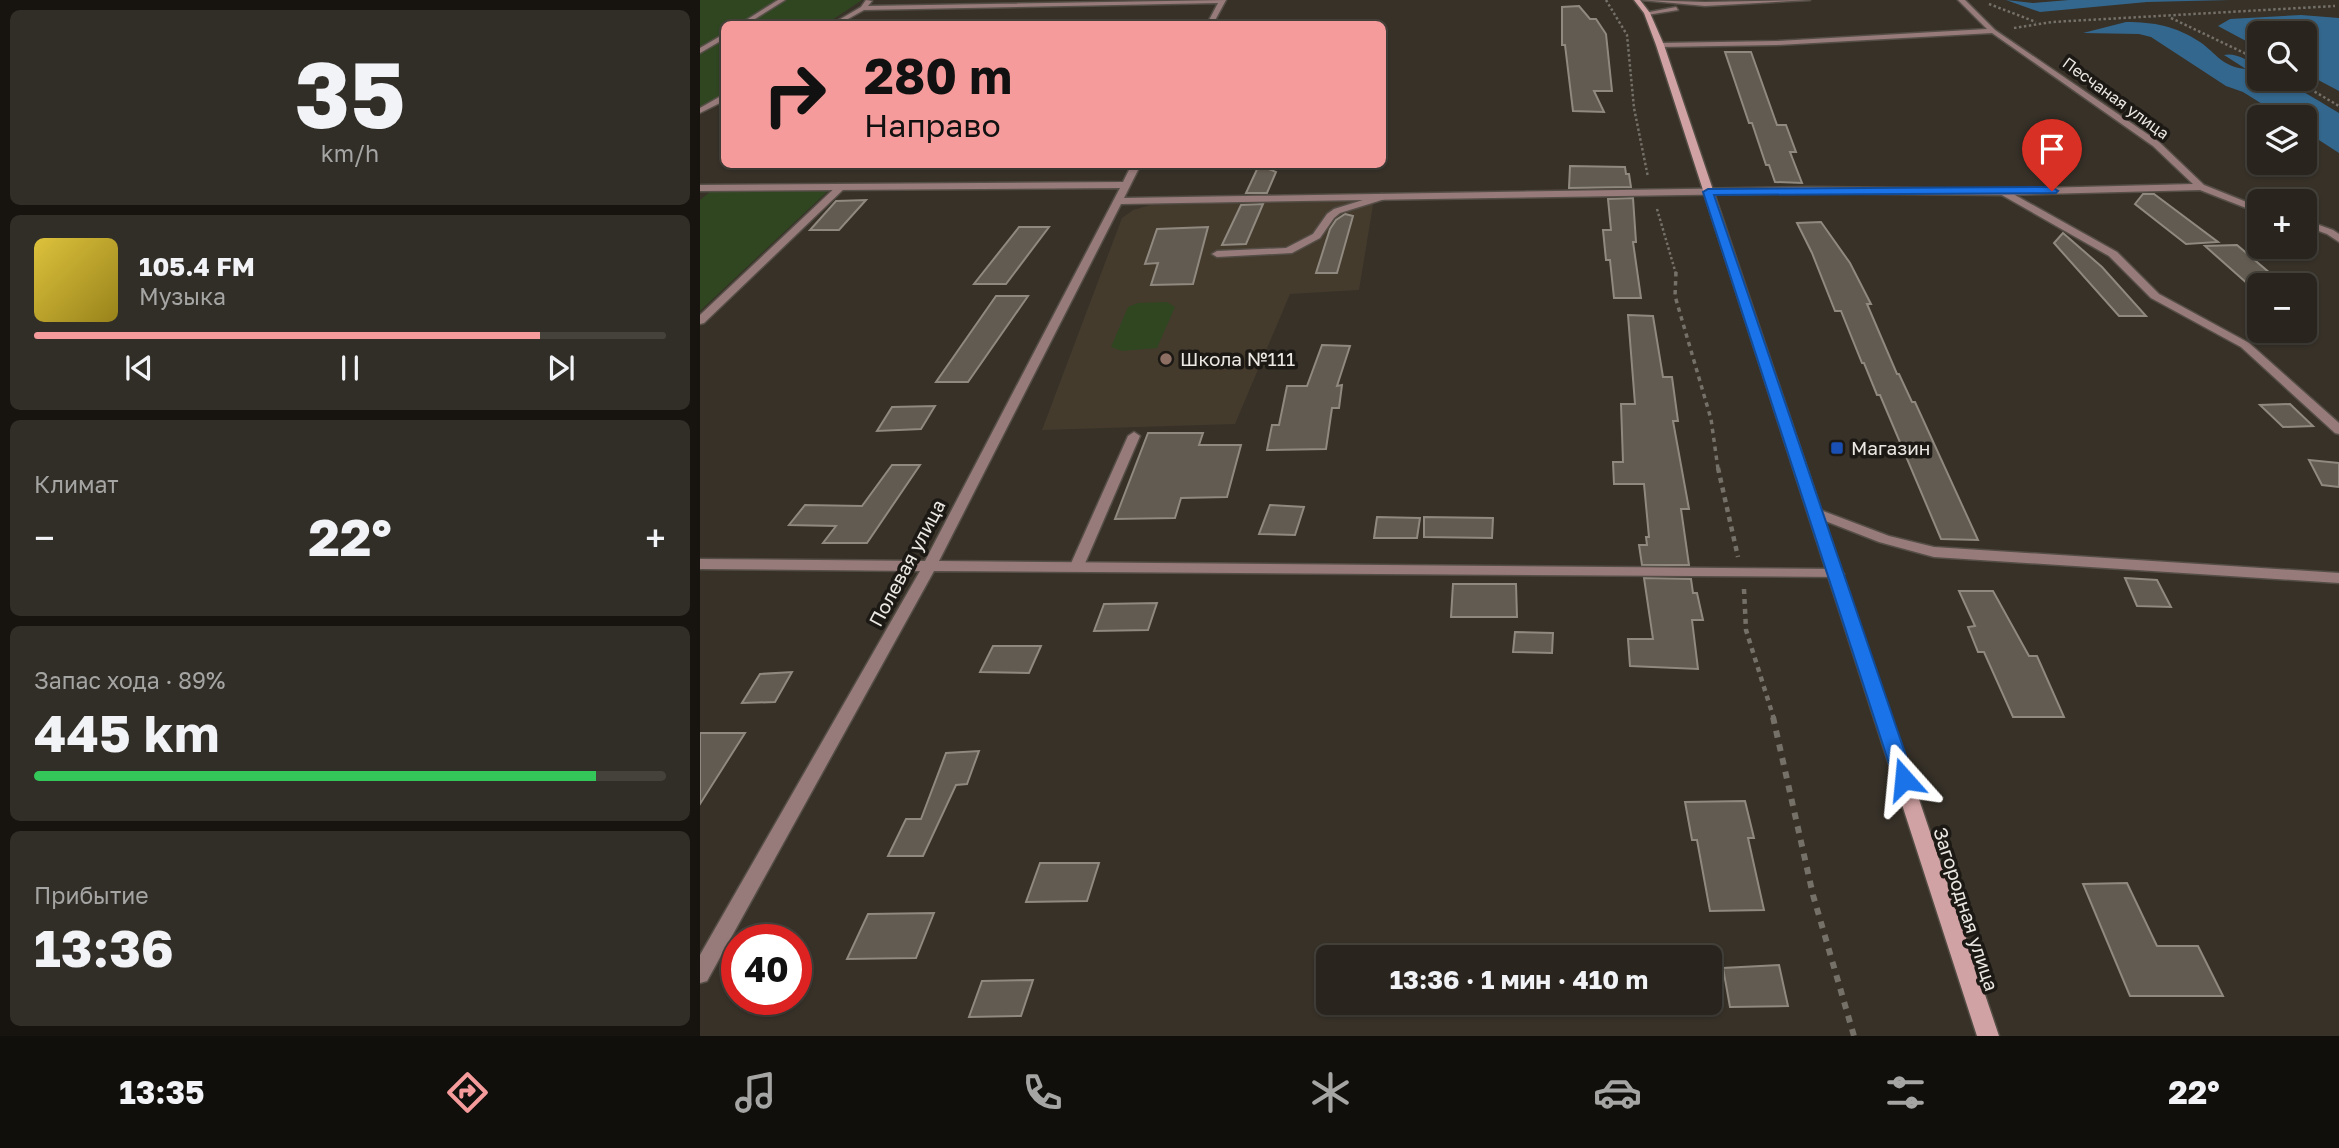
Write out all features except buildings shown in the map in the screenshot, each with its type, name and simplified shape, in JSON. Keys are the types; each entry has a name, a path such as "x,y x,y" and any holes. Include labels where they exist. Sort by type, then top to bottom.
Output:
{"street":[{"path":"748,21 782,0"},
{"path":"840,21 863,8 870,0"},
{"path":"863,8 1222,0 1212,21"},
{"name":"Загородная улица","path":"1637,0 1645,7 1660,45 1988,1036"},
{"path":"1645,7 1807,0"},
{"name":"Песчаная улица","path":"1961,0 1993,31 2156,144 2201,187 2247,205"},
{"path":"1645,7 1705,4"},
{"path":"1660,45 1777,43 1993,31"},
{"path":"700,51 721,38"},
{"path":"700,111 721,100"},
{"name":"Полевая улица","path":"700,974 929,567 1135,168"},
{"path":"700,188 1127,185"},
{"path":"700,321 842,186"},
{"path":"1118,201 1708,192 2003,192 2201,187"},
{"path":"2003,192 2113,254 2155,296 2245,345 2339,430"},
{"path":"1217,254 1287,251 1317,236 1336,211 1382,197"},
{"path":"2317,227 2339,239"},
{"path":"1076,568 1133,436"},
{"path":"1815,512 1884,539 1934,552 2339,578"},
{"path":"700,564 1837,574"}],"path":[{"path":"1606,0 1628,35 1634,108 1651,193 1676,274 1675,296 1712,419 1722,495 1742,573 1746,630 1773,716 1813,895 1854,1036"},
{"path":"1982,0 2022,19 2040,23"},
{"path":"1993,31 2040,23 2335,6"},
{"path":"2170,17 2247,54"},
{"path":"2313,91 2339,106"}],"shaded area":[{"name":"Школа №111","path":"1362,201 1373,205 1359,290 1290,294 1235,424 1042,430 1122,218 1133,210 1150,205"}],"green space":[{"path":"700,0 862,0 830,21 721,21 721,96 700,108"},
{"path":"829,190 700,311 700,200 711,191"},
{"path":"1167,302 1175,307 1157,348 1122,351 1111,347 1128,307 1138,303"}],"water":[{"path":"2006,0 2033,3 2069,0 2230,0 2147,2 2040,12"},
{"path":"2301,15 2339,18 2339,91 2317,79 2317,21 2247,21 2247,42 2218,26 2230,19"},
{"path":"2126,22 2155,24 2191,37 2225,62 2246,69 2224,55 2242,57 2247,60 2247,91 2301,91 2339,113 2339,153 2317,139 2317,105 2264,105 2243,92 2226,86 2151,37 2139,34 2083,33"}],"place":[{"name":"Школа №111","path":"1166,359"},
{"name":"Магазин","path":"1837,448"}],"route":[{"path":"1904,779 1708,192 2052,191"}]}
